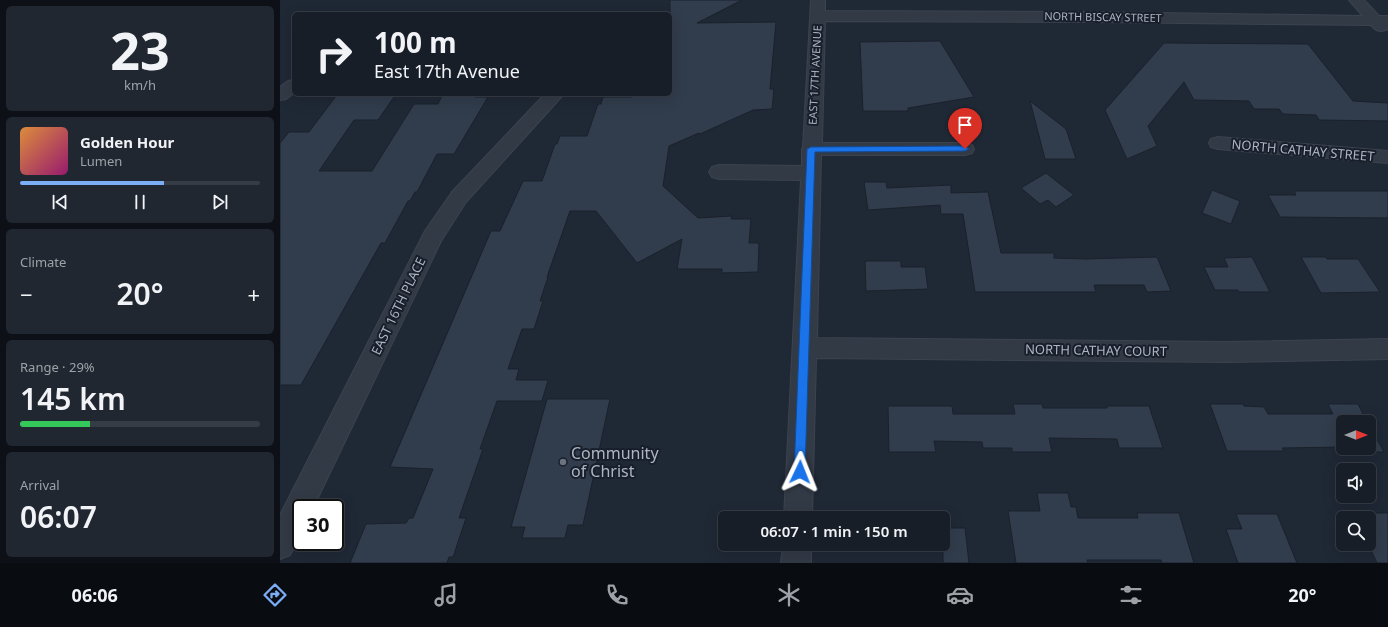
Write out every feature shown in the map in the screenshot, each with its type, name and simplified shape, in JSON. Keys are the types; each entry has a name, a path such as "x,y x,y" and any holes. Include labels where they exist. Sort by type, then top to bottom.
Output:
{"street":[{"path":"1356,0 1382,21 1388,35"},
{"name":"NORTH BISCAY STREET","path":"818,8 1094,17 1382,21"},
{"name":"EAST 17TH AVENUE","path":"798,511 810,172 818,8"},
{"path":"280,95 292,86"},
{"name":"EAST 16TH PLACE","path":"280,544 432,237 459,197 553,96"},
{"name":"NORTH CATHAY STREET","path":"1218,143 1388,157"},
{"path":"811,149 965,149"},
{"path":"719,172 810,172"},
{"name":"NORTH CATHAY COURT","path":"804,348 1226,352 1388,349"},
{"path":"796,563 797,551"}],"building":[{"path":"670,0 742,0 697,23 776,22 770,89 774,89 772,109 753,110 669,146 663,186 698,218 732,216 731,219 751,219 749,243 759,243 758,272 722,273 722,269 677,269 682,239 637,263 596,211 570,211 547,277 540,301 543,301 534,329 522,329 508,369 519,369 516,380 548,380 542,401 497,401 480,449 483,449 459,518 466,518 453,557 449,557 447,563 350,563 366,524 406,523 409,518 413,518 433,469 390,467 491,231 500,231 523,181 542,181 555,144 557,144 560,136 587,136 598,104 601,104 603,97 672,96 672,12 670,12"},
{"path":"940,41 974,97 908,108 908,111 863,111 860,42"},
{"path":"1164,43 1308,44 1353,101 1388,103 1388,121 1319,120 1316,115 1283,114 1279,109 1254,109 1249,101 1194,100 1184,82 1148,126 1157,146 1127,159 1105,110"},
{"path":"336,96 395,96 378,120 354,120 319,171 372,171 414,104 438,104 442,96 488,97 454,154 437,154 417,192 415,192 410,201 408,201 385,243 381,243 301,385 280,385 280,143 289,132 309,132"},
{"path":"1030,101 1066,129 1076,159 1045,159"},
{"path":"1046,173 1074,195 1056,207 1048,200 1040,204 1021,188"},
{"path":"864,182 886,182 887,188 951,185 951,193 988,192 1001,253 1054,253 1054,258 1086,259 1157,257 1171,291 1147,292 1144,285 1094,285 1096,292 975,292 963,214 941,214 940,205 868,210"},
{"path":"1212,190 1240,201 1231,224 1202,213"},
{"path":"1294,191 1388,191 1388,218 1280,217 1268,195 1296,195"},
{"path":"1252,257 1270,292 1215,290 1204,267 1228,267 1224,258"},
{"path":"1301,257 1358,259 1380,292 1321,293"},
{"path":"865,261 901,261 901,267 925,267 928,289 866,291"},
{"name":"Community of Christ","path":"547,399 610,399 583,525 568,525 565,538 522,538 525,527 511,527"},
{"path":"1013,404 1042,404 1043,408 1107,408 1107,406 1149,406 1163,448 1119,448 1117,439 1049,438 1052,452 1012,452 1012,448 983,448 982,442 934,441 936,452 889,452 888,406 952,406 953,414 1015,414"},
{"path":"1210,404 1243,404 1244,406 1264,407 1268,414 1333,414 1328,404 1358,404 1364,415 1336,415 1336,447 1282,448 1284,451 1227,451"},
{"path":"1376,438 1384,452 1376,452"},
{"path":"1037,493 1068,493 1071,507 1076,507 1078,518 1138,518 1137,513 1179,513 1194,563 1162,563 1161,560 1087,560 1088,563 1016,563 1008,511 1040,511"},
{"path":"1376,513 1388,513 1388,563 1377,563 1371,551 1376,551"},
{"path":"1236,514 1277,514 1297,563 1238,563 1226,529 1242,529"},
{"path":"950,528 965,528 969,563 943,563 943,551 950,551"}],"place":[{"name":"Community of Christ","path":"563,462"}],"route":[{"path":"800,472 811,149 965,149"}]}
